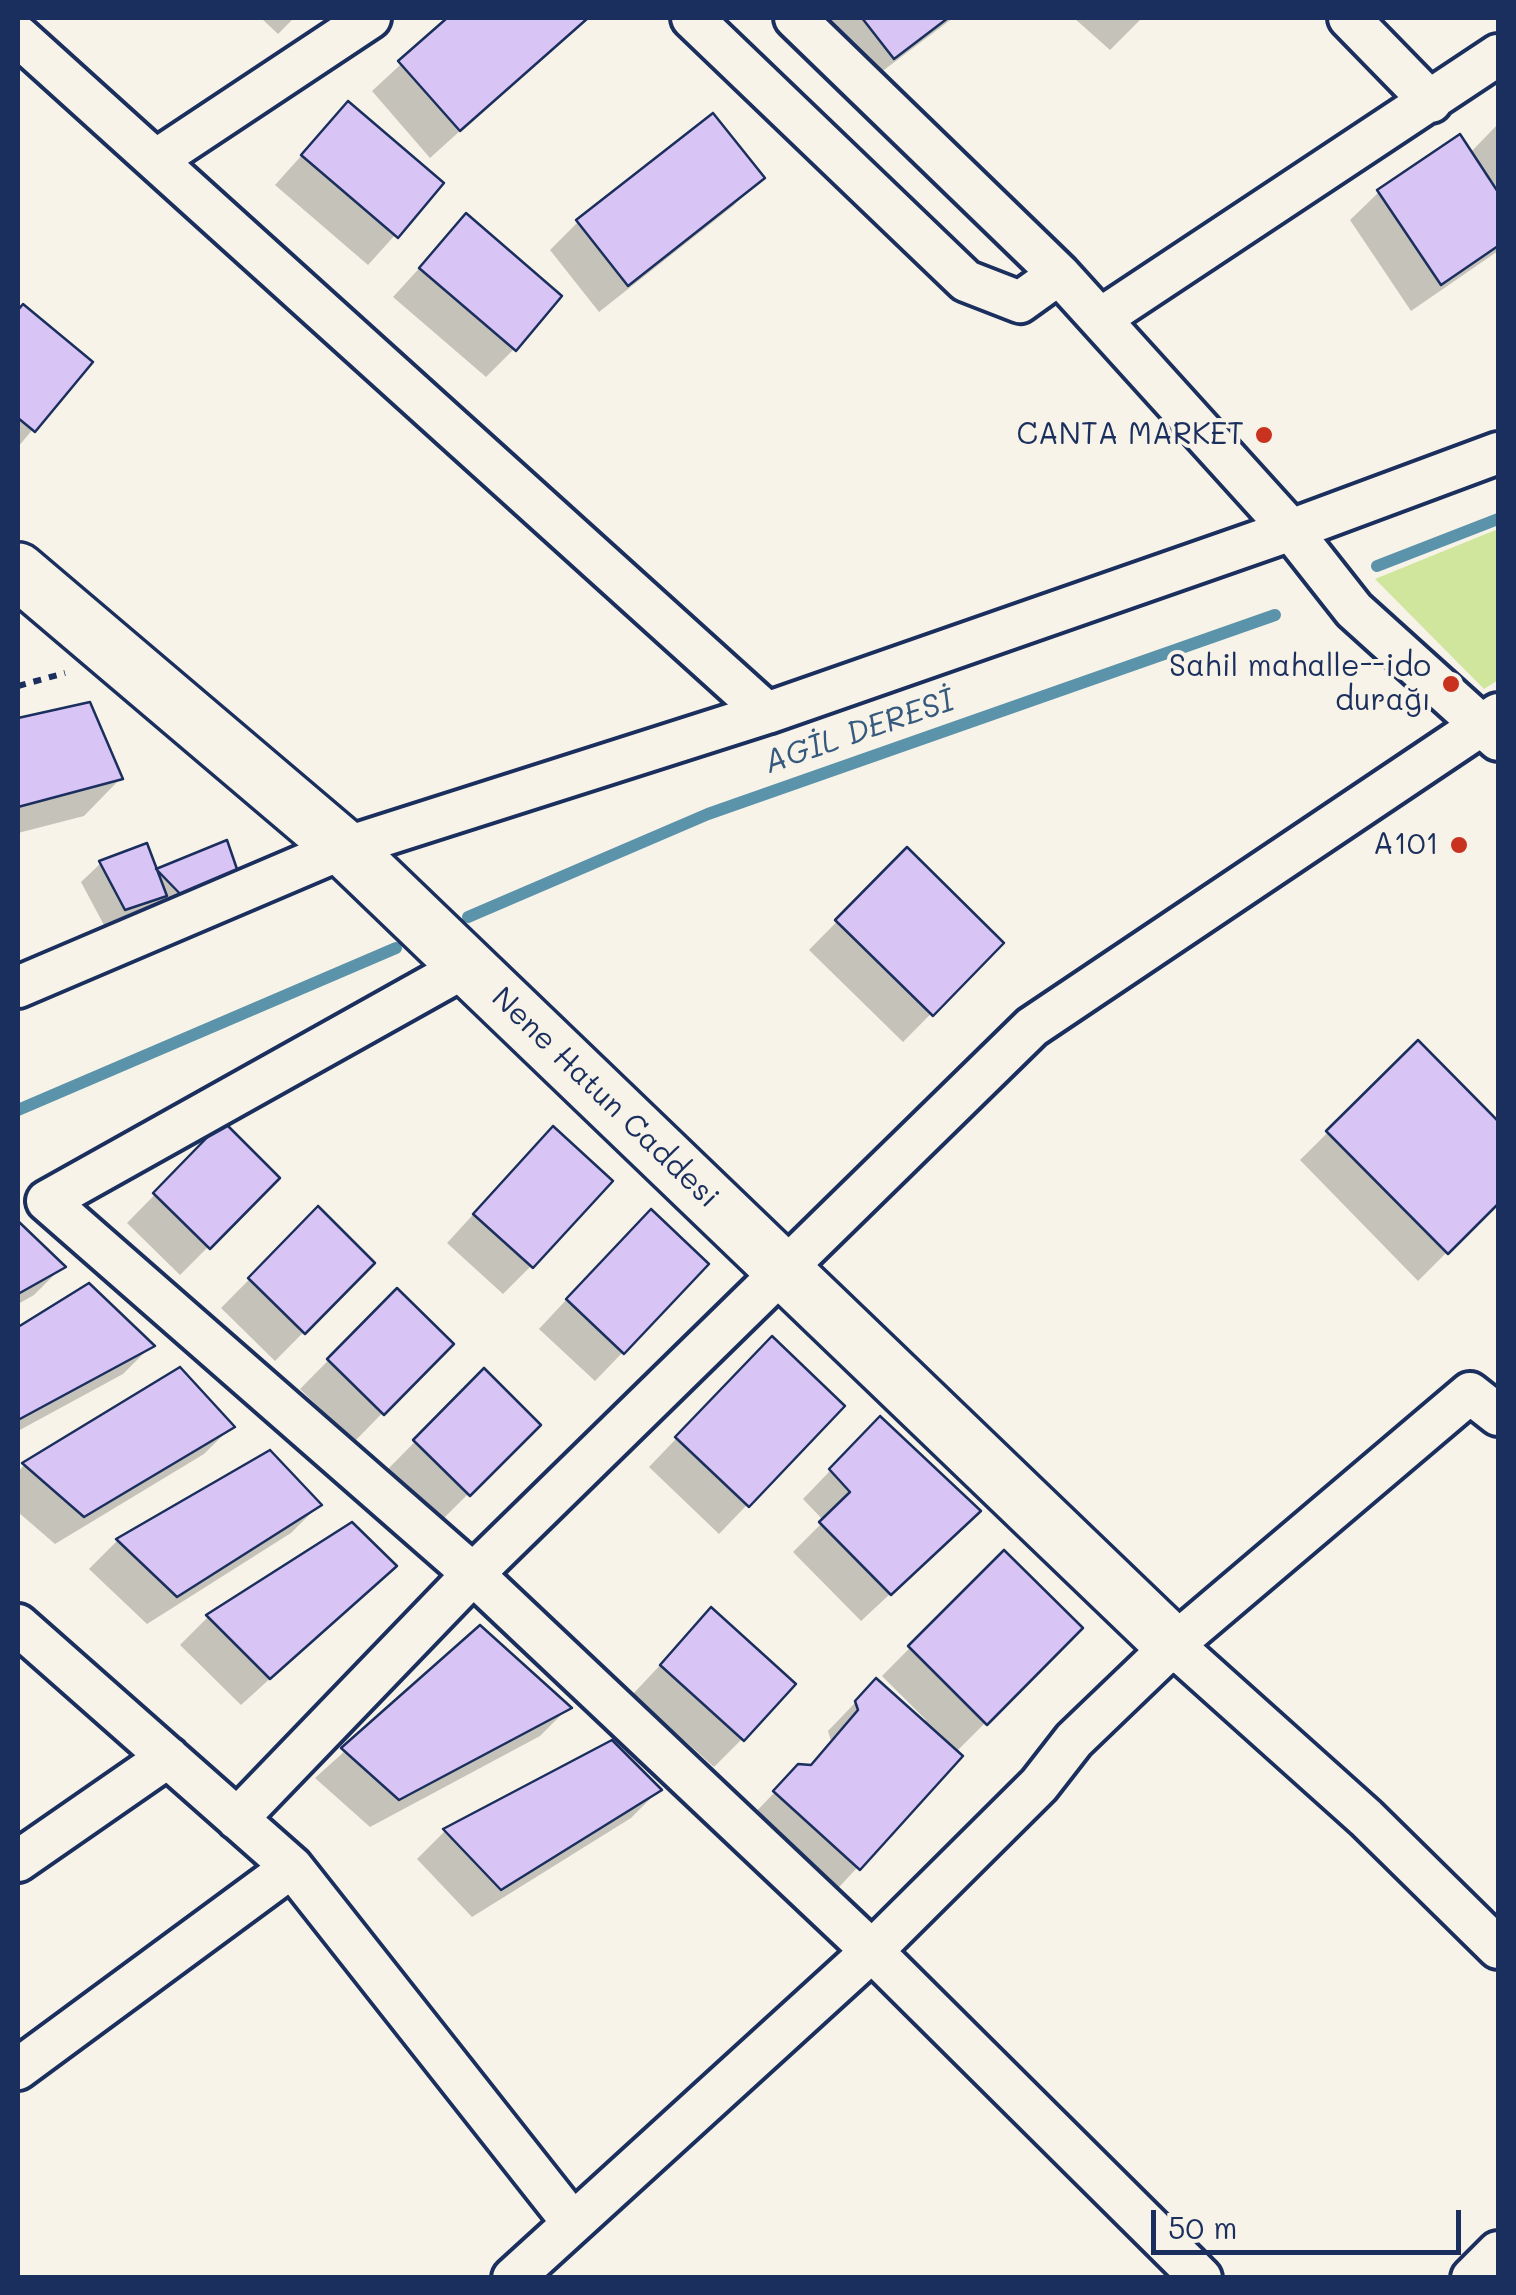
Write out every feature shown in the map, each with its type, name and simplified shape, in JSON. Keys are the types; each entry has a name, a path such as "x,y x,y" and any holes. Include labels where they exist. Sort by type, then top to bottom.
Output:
{"street":[{"path":"156,160 370,18"},
{"path":"692,18 966,282 1020,302 1059,274"},
{"path":"238,1819 473,1574 1032,1027 1492,726 1354,610 1291,530 1059,274 795,18"},
{"path":"1349,18 1431,102"},
{"path":"18,36 768,713"},
{"path":"1100,318 1498,55"},
{"path":"18,987 344,848 768,713 1291,530 1498,452"},
{"name":"Nene Hatun Caddesi","path":"18,572 344,848 1174,1646"},
{"path":"467,966 48,1201 473,1574 872,1951 1201,2278"},
{"path":"513,2278 872,1951 1039,1784 1074,1740 1174,1646 1470,1393 1498,1416"},
{"path":"18,1626 292,1867 574,2223"},
{"path":"1174,1646 1366,1818 1498,1948"},
{"path":"18,1860 168,1758"},
{"path":"18,2069 292,1867"},
{"path":"1472,2278 1498,2252"}],"path":[{"path":"18,686 70,672"}],"green space":[{"path":"1498,529 1498,680 1484,689 1375,579"}],"building":[{"path":"447,18 588,18 460,131 398,61"},
{"path":"862,18 948,18 894,59"},
{"path":"348,101 444,183 398,238 301,155"},
{"path":"713,113 765,178 628,286 576,220"},
{"path":"1460,134 1498,192 1498,246 1441,285 1377,190"},
{"path":"466,213 562,296 516,351 419,268"},
{"path":"23,304 93,362 35,432 18,418 18,310"},
{"path":"90,702 123,779 18,807 18,718"},
{"path":"227,840 238,872 186,900 156,869"},
{"path":"147,843 167,896 125,910 99,861"},
{"path":"907,847 1004,943 933,1016 835,920"},
{"path":"1418,1040 1498,1121 1498,1204 1448,1254 1326,1131"},
{"path":"223,1121 280,1178 210,1249 153,1193"},
{"path":"553,1126 613,1181 533,1268 473,1214"},
{"path":"318,1206 375,1263 305,1334 248,1278"},
{"path":"651,1209 709,1264 624,1354 566,1299"},
{"path":"18,1221 66,1267 18,1294"},
{"path":"89,1283 155,1346 18,1420 18,1327"},
{"path":"397,1288 454,1344 384,1415 327,1359"},
{"path":"772,1336 845,1406 749,1507 675,1437"},
{"path":"180,1367 235,1427 84,1517 22,1463"},
{"path":"484,1368 541,1425 470,1496 413,1440"},
{"path":"880,1416 981,1511 891,1595 819,1522 850,1492 829,1469"},
{"path":"270,1450 322,1505 177,1597 116,1539"},
{"path":"352,1522 397,1566 270,1679 206,1615"},
{"path":"1004,1550 1083,1628 987,1725 908,1646"},
{"path":"711,1607 796,1684 744,1741 660,1665"},
{"path":"480,1625 572,1708 399,1800 341,1748"},
{"path":"876,1678 963,1756 860,1870 773,1791 798,1764 811,1765 858,1710 855,1701"},
{"path":"612,1740 662,1790 501,1890 443,1829"}],"waterway":[{"name":"AGİL DERESİ","path":"1377,566 1498,519"},
{"name":"AGİL DERESİ","path":"468,917 708,814 1275,615"},
{"name":"AGİL DERESİ","path":"18,1110 396,948"}],"place":[{"name":"CANTA MARKET","path":"1264,435"},
{"name":"Sahil mahalle--ido durağı","path":"1451,684"},
{"name":"A101","path":"1459,845"}]}
